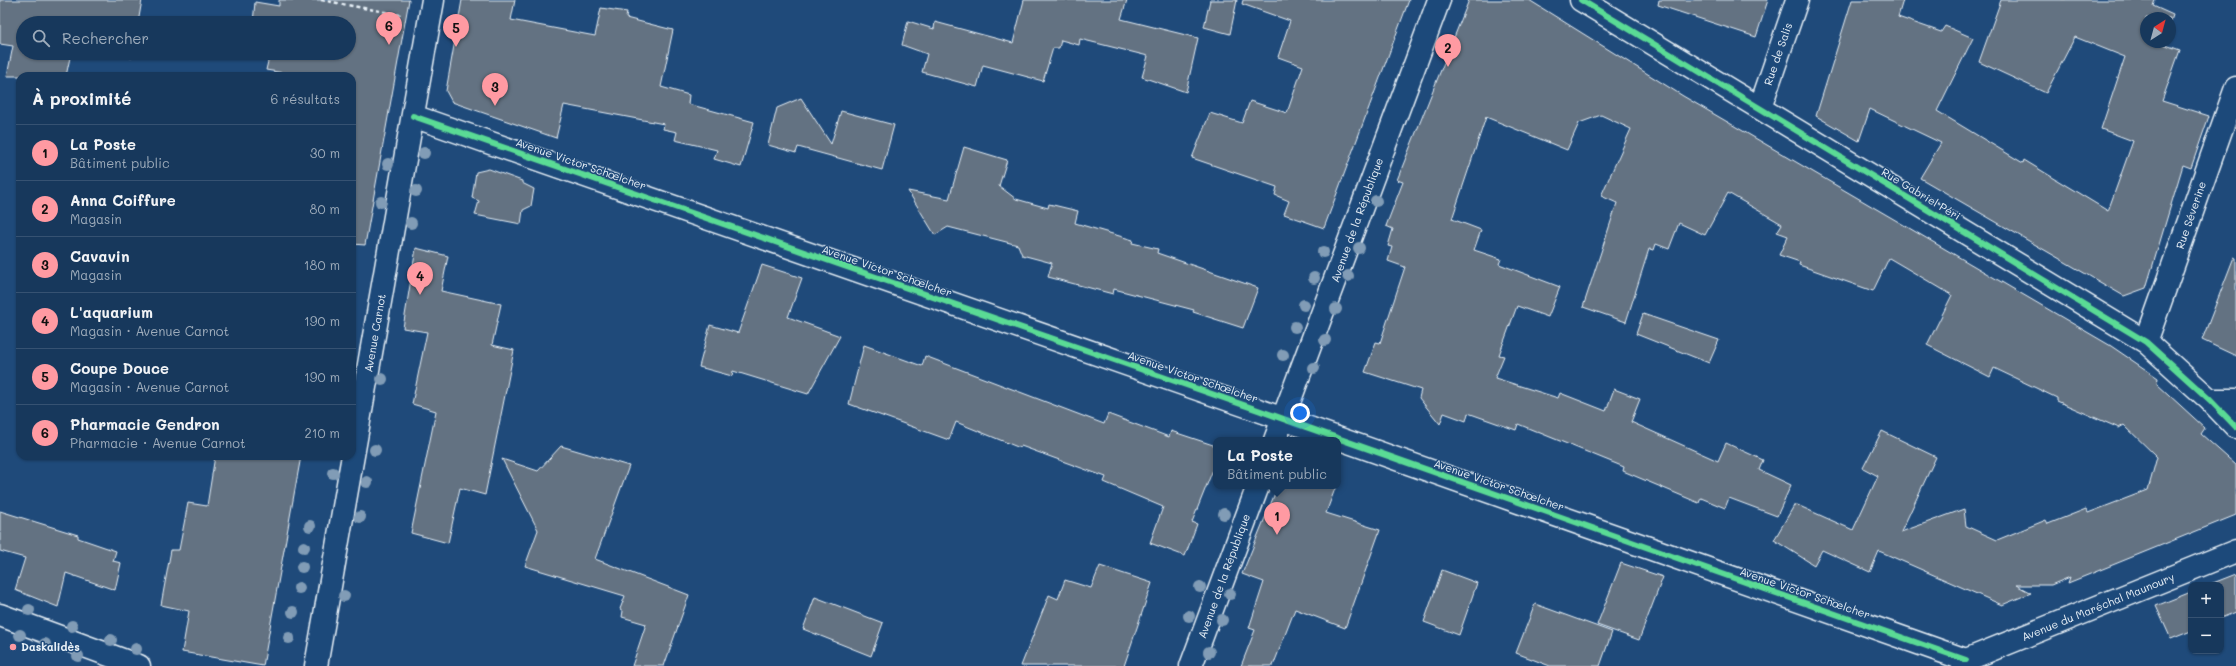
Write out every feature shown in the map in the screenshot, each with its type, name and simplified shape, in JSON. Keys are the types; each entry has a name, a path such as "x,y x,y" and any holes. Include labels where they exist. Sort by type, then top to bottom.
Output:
{"street":[{"name":"Avenue de la République","path":"1276,437 1439,0"},
{"name":"Rue Gabriel Péri","path":"1580,0 2146,342 2210,400 2236,427"},
{"name":"Rue de Salis","path":"1760,108 1797,0"},
{"name":"Avenue Carnot","path":"356,439 431,10"},
{"name":"Rue Séverine","path":"2146,342 2236,88"},
{"name":"Avenue Victor Schœlcher","path":"413,116 1333,437"},
{"path":"2210,400 2236,400"},
{"name":"Avenue Victor Schœlcher","path":"1341,440 1965,663"},
{"name":"Avenue Carnot","path":"316,666 352,460"},
{"name":"Avenue de la République","path":"1191,666 1257,489"},
{"name":"Avenue du Maréchal Maunoury","path":"1965,663 2236,551"},
{"path":"0,615 139,666"}],"path":[{"path":"321,0 431,10"}],"building":[{"path":"0,0 142,0 139,16 16,16 16,60 69,60 67,72 16,72 16,76 7,76 13,46 0,44"},
{"path":"279,0 409,0 365,245 356,244 356,72 278,72 266,70 268,60 356,60 356,16 254,16 255,2 279,6"},
{"path":"462,0 515,0 511,20 595,36 601,8 627,12 626,18 673,30 661,87 689,95 688,104 754,122 741,167 714,159 717,150 675,140 677,132 663,129 664,124 564,105 556,138 452,102 446,91"},
{"path":"1024,0 1127,0 1121,19 1198,38 1186,92 1142,77 1148,56 1080,39 1079,45 1061,40 1059,48 1053,48 1043,81 983,65 977,87 922,72 927,54 902,45 908,21 934,29 935,22 1013,43"},
{"path":"1210,0 1237,0 1230,34 1204,27"},
{"path":"1243,0 1409,0 1324,228 1284,214 1289,201 1275,195 1277,187 1192,158 1210,113 1242,123 1250,101 1287,113 1303,66 1278,57 1290,21 1242,4"},
{"path":"1469,0 1529,0 1683,96 2111,346 2158,378 2157,384 2205,428 2201,434 2236,465 2236,515 2068,583 2070,577 2051,585 2016,585 2031,593 2002,605 1879,551 1870,572 1822,550 1814,565 1774,540 1795,504 1853,530 1878,476 1863,468 1882,431 1936,457 1901,532 1964,509 1966,526 1997,540 2046,520 2048,524 2086,509 2088,513 2148,490 2157,457 2124,425 2119,428 2057,401 2057,398 1994,368 1990,377 1927,345 1952,295 1889,258 1873,291 1799,265 1800,262 1779,255 1788,236 1777,232 1782,224 1728,193 1705,235 1679,223 1669,249 1656,244 1654,250 1649,249 1626,322 1583,307 1617,203 1601,196 1631,129 1601,115 1579,123 1567,150 1486,117 1452,219 1481,230 1474,250 1501,259 1499,264 1560,287 1548,317 1517,306 1499,355 1504,356 1495,378 1558,398 1560,393 1606,411 1614,389 1640,399 1631,422 1718,461 1726,443 1763,460 1759,470 1791,485 1777,516 1729,498 1725,508 1701,498 1699,503 1623,471 1624,467 1518,424 1516,430 1468,413 1466,421 1444,413 1440,424 1419,398 1421,390 1365,372 1376,342 1380,343 1405,267 1388,261 1392,247 1388,246 1393,229 1386,226 1403,182 1397,180"},
{"path":"1659,0 1768,0 1756,37 1658,5"},
{"path":"1852,0 1903,0 1898,17 1941,32 1945,26 1973,38 1937,111 2023,163 2024,160 2108,211 2133,141 2101,129 2125,57 2075,37 2046,93 1979,62 2001,0 2155,0 2153,6 2166,12 2140,12 2140,48 2174,48 2180,50 2162,101 2209,116 2191,168 2183,165 2146,288 2124,296 1920,178 1941,143 1870,109 1859,141 1816,116"},
{"path":"801,98 831,144 841,111 894,125 882,170 798,147 796,153 768,145 777,108"},
{"path":"964,147 1007,160 999,186 1016,199 1048,208 1049,204 1078,211 1075,223 1133,240 1132,243 1158,249 1157,253 1258,288 1243,328 1193,312 1194,310 1114,289 1113,294 1048,277 1052,263 1022,255 1018,245 948,227 935,235 908,191 949,199"},
{"path":"489,169 522,181 522,183 534,189 531,206 523,210 521,224 475,215 479,201 472,198 476,172"},
{"path":"416,248 448,256 441,291 501,304 492,345 514,350 485,495 460,488 448,543 411,533 436,411 412,404 427,332 403,328"},
{"path":"2234,257 2236,258 2236,356 2202,340"},
{"path":"762,265 802,278 788,317 840,336 808,394 733,371 732,376 699,367 710,325 738,333"},
{"path":"1643,314 1719,340 1709,363 1636,334"},
{"path":"864,345 922,366 925,356 1104,424 1108,414 1169,437 1171,431 1213,445 1213,470 1192,522 1197,524 1185,556 1150,543 1163,507 1104,482 1106,477 1021,446 1020,448 956,422 949,440 849,404"},
{"path":"561,446 629,466 595,559 689,595 664,666 632,666 646,624 622,617 623,611 620,609 625,596 525,566 538,530 502,459 538,471"},
{"path":"214,460 300,460 263,666 182,652 189,611 161,605 171,550 179,550 188,503 207,506"},
{"path":"1277,489 1335,489 1326,513 1380,530 1345,628 1295,609 1273,666 1241,666 1255,630 1249,628 1264,582 1242,574"},
{"path":"0,511 78,535 78,538 116,551 113,561 121,563 115,590 66,573 58,607 15,590 25,558 0,551"},
{"path":"1621,563 1663,577 1639,640 1597,625"},
{"path":"1100,566 1152,583 1124,666 1021,666 1049,595 1058,599 1065,580 1091,588"},
{"path":"1442,570 1477,583 1459,635 1424,622"},
{"path":"2236,574 2236,612 2224,617 2224,582 2216,582"},
{"path":"2188,593 2188,632 2171,639 2156,606"},
{"path":"815,597 883,623 871,656 803,629"},
{"path":"1535,604 1612,632 1600,666 1550,666 1516,653"}],"cycle path":[{"path":"1581,0 2146,342 2210,400 2236,427"},
{"path":"413,116 1334,437"},
{"path":"1341,439 1966,660"}],"place":[{"name":"Pharmacie Gendron","path":"389,45"},
{"name":"Coupe Douce","path":"456,47"},
{"name":"Anna Coiffure","path":"1448,67"},
{"name":"Cavavin","path":"495,106"},
{"name":"L'aquarium","path":"420,295"},
{"name":"La Poste","path":"1277,535"},
{"name":"Daskalidès","path":"13,647"}]}
